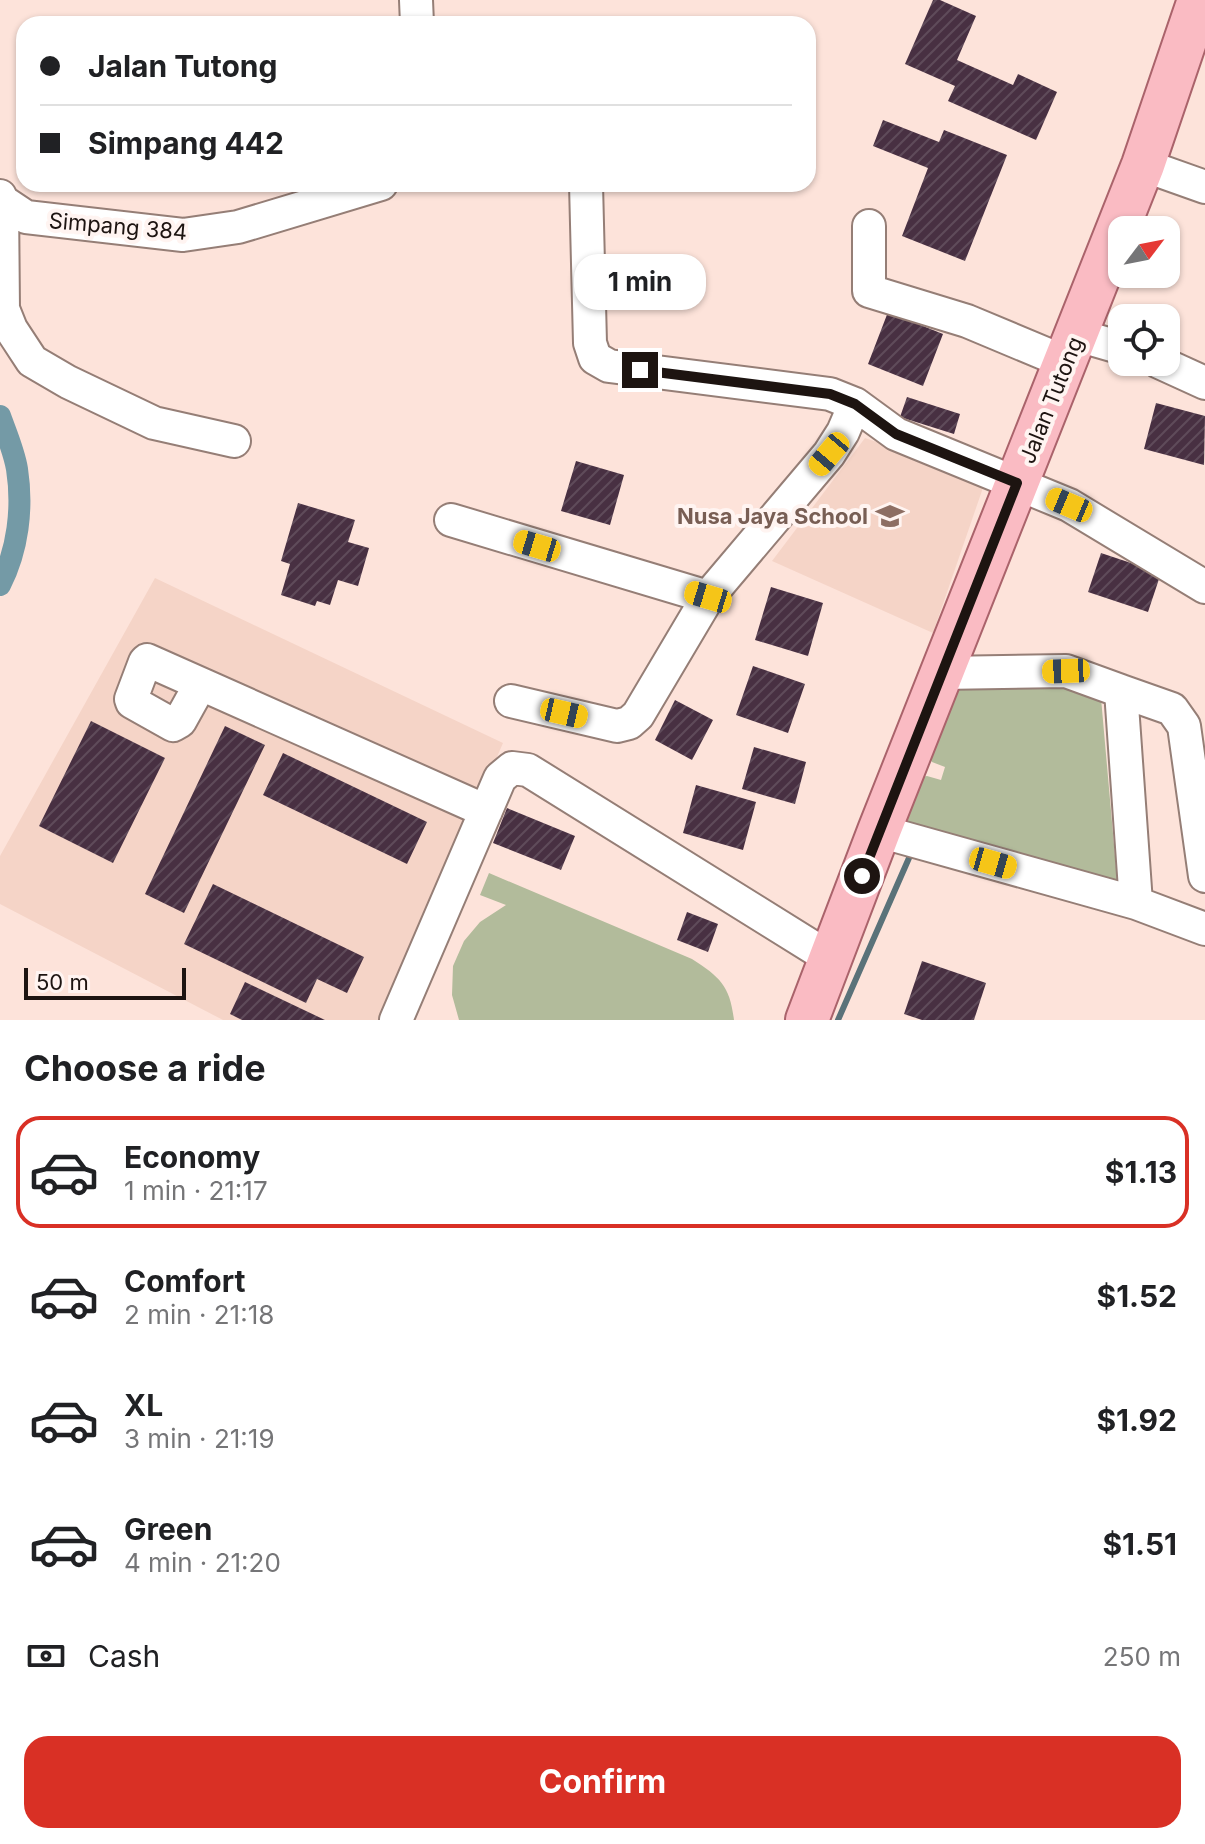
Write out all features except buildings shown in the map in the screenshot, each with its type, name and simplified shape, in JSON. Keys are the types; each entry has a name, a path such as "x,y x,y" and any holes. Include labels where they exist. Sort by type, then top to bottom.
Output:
{"main road":[{"name":"Jalan Tutong","path":"807,1020 1143,165 1199,0"}],"street":[{"path":"1143,165 1205,187"},
{"name":"Simpang 384","path":"1,198 26,217 183,235 238,227 354,192"},
{"path":"586,192 590,343 595,358 609,366 830,394 855,404 896,434 1069,505 1205,587"},
{"path":"1,198 3,309 11,329 32,361 68,382 154,423 234,441"},
{"path":"869,226 869,291 1071,348 1108,348"},
{"path":"1180,372 1205,383"},
{"path":"511,701 617,726 629,723 638,715 708,597 829,454 855,404"},
{"path":"451,520 708,597"},
{"path":"942,673 1066,671 1172,709 1184,726 1205,876"},
{"path":"200,685 486,811"},
{"path":"1121,691 1136,903"},
{"path":"396,1020 500,778 512,768 528,770 830,958"},
{"path":"879,831 1136,903 1205,929"}],"shaded area":[{"name":"Nusa Jaya School","path":"865,438 986,479 933,633 772,561"},
{"path":"155,578 503,743 383,1020 223,1020 0,904 0,856"}],"green space":[{"path":"1070,678 1101,698 1118,890 899,821 916,778 927,776 941,780 945,767 932,762 925,752 950,687 965,679 980,690 1031,680"},
{"path":"489,873 692,959 722,984 730,999 734,1020 459,1020 452,995 453,966 464,941 480,922 506,905 480,895"}],"waterway":[{"path":"0,416 16,462 19,484 18,528 0,585"},
{"path":"838,1020 909,858"}],"place":[{"name":"Nusa Jaya School","path":"890,516"}],"route":[{"path":"640,370 830,394 855,404 896,434 1017,483 862,876"}]}
